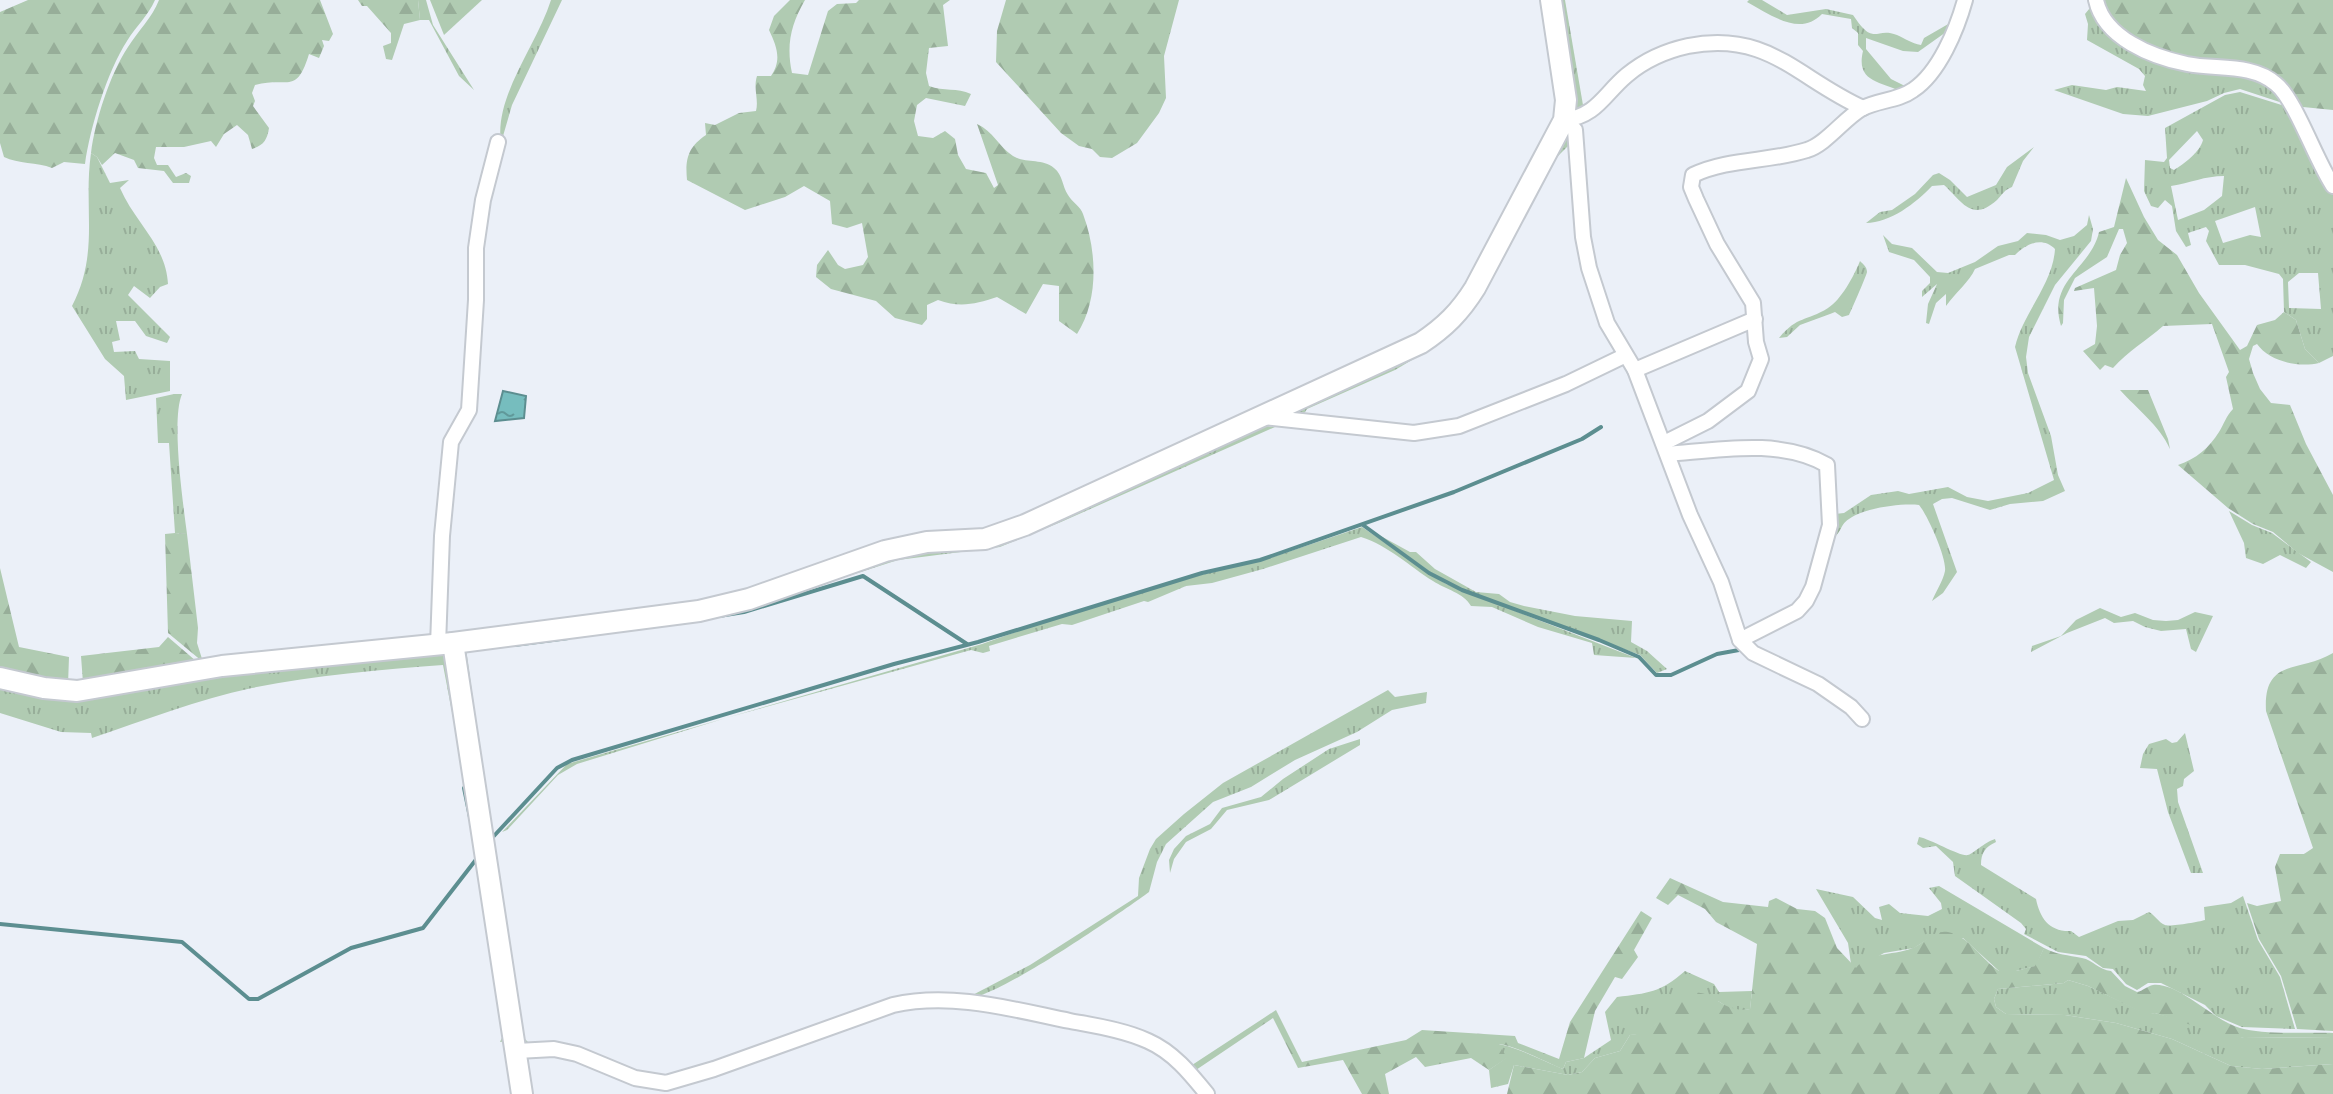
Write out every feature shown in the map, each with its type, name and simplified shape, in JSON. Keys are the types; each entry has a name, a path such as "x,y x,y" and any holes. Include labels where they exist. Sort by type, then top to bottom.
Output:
{"street":[{"path":"0,678 44,688 77,691 222,666 446,644 699,611 749,599 885,551 927,542 985,539 1025,525 1421,343 1444,329 1460,312 1475,288 1564,120 1566,100 1551,0"},
{"path":"1666,449 1748,391 1761,359 1756,342 1753,303 1717,244 1691,187 1693,175 1709,168 1810,150 1863,108 1915,90 1937,64 1958,25 1965,0"},
{"path":"2096,0 2102,17 2116,34 2147,51 2186,64 2261,74 2278,85 2321,169 2333,186"},
{"path":"1564,120 1582,118 1625,76 1650,58 1708,42 1741,44 1772,54 1838,96 1863,108"},
{"path":"1564,120 1575,130 1582,223 1589,268 1607,323 1635,370 1690,515 1721,582 1740,640 1753,653 1818,684 1851,707 1862,719"},
{"path":"498,142 483,200 476,248 469,410 451,442 442,536 446,644 522,1094"},
{"path":"1635,370 1755,319"},
{"path":"1260,417 1414,433 1459,426 1566,384 1624,356"},
{"path":"1666,449 1795,452 1827,465 1830,525 1813,587 1797,611 1740,640"},
{"path":"517,1051 554,1049 577,1054 635,1078 666,1083 893,1005 949,1000 992,1005 1139,1037 1175,1058 1207,1094"}],"green space":[{"path":"28,0 155,0 127,41 106,84 85,164 64,162 52,168 4,157 0,143 0,12"},
{"path":"159,0 320,0 333,34 329,41 322,40 324,46 319,58 309,54 295,80 255,85 253,106 269,128 266,139 259,146 252,149 248,135 237,125 224,134 216,147 211,141 184,147 156,147 154,158 157,165 168,165 176,177 186,173 191,176 189,183 173,183 164,171 138,168 134,160 115,153 102,165 91,153 100,113 115,70"},
{"path":"358,0 418,0 420,20 404,24 392,60 386,59 383,46 391,43 391,33"},
{"path":"418,0 426,0 433,25 474,90 459,76 429,20 420,20"},
{"path":"430,0 482,0 444,35"},
{"path":"551,0 562,0 512,105 501,143 504,107 510,89"},
{"path":"790,0 805,0 791,35 792,73 808,75 828,11 837,4 856,3 859,0 950,0 943,5 948,46 929,48 926,73 929,86 971,94 965,106 926,98 917,105 914,121 918,136 933,138 945,131 955,139 958,155 966,169 986,173 994,188 998,185 977,124 1013,156 1044,163 1057,171 1068,195 1083,214 1093,259 1089,306 1077,334 1059,321 1059,286 1043,284 1026,314 997,297 968,304 938,300 927,305 927,319 922,325 895,318 876,301 831,289 816,277 817,265 828,250 838,265 845,269 863,265 868,257 862,223 847,228 832,224 830,201 804,186 785,197 745,210 687,180 689,154 706,135 705,123 715,125 739,113 756,111 757,76 771,76 777,59 769,30 774,16"},
{"path":"1006,0 1179,0 1164,56 1166,98 1137,143 1112,158 1100,157 1092,149 1079,146 1061,133 996,62 997,31"},
{"path":"1553,0 1565,0 1584,111 1575,113"},
{"path":"1762,0 1787,15 1826,9 1853,15 1866,31 1890,33 1921,45 1924,38 1950,23 1956,25 1918,52 1903,51 1866,38 1866,49 1891,79 1905,86 1903,93 1867,76 1863,70 1863,51 1858,45 1858,33 1852,28 1851,19 1822,14 1813,21 1795,24 1766,13 1747,2"},
{"path":"2098,0 2333,0 2333,110 2293,106 2280,84 2187,63 2117,33"},
{"path":"2094,3 2260,75 2289,105 2240,89 2148,116 2123,114 2054,90 2072,85 2146,91 2143,85 2145,76 2139,69 2087,40 2085,14"},
{"path":"2240,92 2291,108 2333,188 2333,356 2319,363 2305,349 2296,320 2284,312 2283,279 2279,274 2245,265 2219,265 2206,241 2209,231 2206,227 2188,233 2191,245 2186,247 2176,231 2172,206 2165,200 2158,208 2151,206 2144,191 2145,160 2164,162 2167,158 2165,128 2225,95","holes":["2197,131 2203,140 2195,153 2174,170 2170,168 2169,160","2224,176 2222,196 2204,210 2178,220 2171,186","2255,207 2261,237 2250,235 2223,243 2215,221","2299,273 2318,273 2321,309 2289,308 2288,282"]},
{"path":"1571,135 1574,140 1556,158 1476,307 1453,332 1395,370 1307,409 1303,415 1279,415 1442,336 1560,144"},
{"path":"2034,147 2023,161 2012,187 1988,207 1974,210 1944,185 1932,186 1902,211 1884,220 1866,223 1880,212 1892,210 1939,173 1967,197 1996,185 2007,167"},
{"path":"91,153 97,157 110,183 129,180 120,188 162,257 168,284 160,287 150,298 134,286 128,295 170,337 167,343 146,336 135,321 116,321 120,340 112,342 114,352 135,351 139,359 170,361 170,391 126,400 124,376 105,359 72,306 86,267"},
{"path":"2126,178 2158,240 2177,255 2199,293 2240,350 2247,346 2257,325 2275,320 2284,312 2296,320 2305,349 2319,363 2302,365 2285,362 2269,355 2257,344 2253,346 2249,359 2260,389 2271,403 2290,405 2333,495 2333,572 2298,553 2273,532 2228,508 2178,465 2191,460 2206,448 2233,409 2226,377 2229,372 2212,324 2163,326 2113,368 2105,365 2100,370 2083,351 2095,344 2094,288 2074,291 2116,270 2127,243 2123,229 2119,229 2107,257 2075,278 2064,300 2061,326 2058,310 2060,297 2088,256 2099,232 2114,227"},
{"path":"2089,215 2093,229 2091,241 2055,285 2029,337 2026,357 2028,373 2051,436 2058,475 2065,491 2043,501 2010,504 1990,510 1952,498 1933,504 1957,572 1943,593 1932,601 1944,575 1945,565 1936,536 1919,505 1873,509 1856,515 1827,541 1835,514 1844,513 1871,495 1898,491 1909,494 1948,487 1967,497 1988,501 2028,493 2054,480 2015,347 2049,274 2055,249 2045,243 2034,243 2015,255 1975,269 1946,306 1946,294 1936,303 1929,324 1926,323 1928,304 1937,284 1922,297 1930,277 1914,260 1889,252 1883,235 1892,244 1912,248 1937,272 1948,273 1975,262 1998,246 2018,241 2027,233 2060,240 2074,236 2087,225"},
{"path":"1860,261 1867,272 1849,315 1842,317 1835,312 1800,325 1787,337 1779,338 1797,322 1833,304 1847,287"},
{"path":"2120,390 2148,390 2170,449 2154,425"},
{"path":"182,394 178,442 187,534 175,533 169,443 158,443 156,398"},
{"path":"1257,425 1275,427 1000,547 898,560 743,610 466,649 524,1038 530,1044 522,1045 459,665 465,644 591,626 877,560 956,546"},
{"path":"2229,511 2272,533 2311,562 2306,568 2280,555 2263,564 2246,558 2244,543"},
{"path":"1362,527 1446,584 1636,658 1594,655 1592,643 1538,627 1492,607 1471,606 1459,594 1433,581 1390,551 1361,537 1263,569 1212,583 1186,586 1148,602 1072,625 1062,624 989,646 990,651 983,653 971,650 728,717 982,644 1058,617 1204,574 1261,561"},
{"path":"165,534 187,534 197,643 203,662 168,633"},
{"path":"1379,535 1410,552 1416,552 1435,569 1476,592 1499,594 1510,602 1575,616 1632,621 1631,642 1647,651 1667,669 1657,673 1640,655 1462,589 1430,572"},
{"path":"0,568 19,647 69,657 68,685 0,672"},
{"path":"2100,608 2121,617 2135,613 2166,621 2178,620 2195,612 2213,616 2196,652 2191,649 2186,629 2161,631 2133,621 2114,623 2105,618 2031,652 2032,646 2061,636 2076,620"},
{"path":"168,637 203,667 83,683 81,656 159,647"},
{"path":"442,646 447,650 453,666 484,850 510,1031 502,1042 505,1031 480,859 443,665 275,683 191,704 92,738 91,733 61,732 0,713 0,680 45,690 82,692 243,668"},
{"path":"2333,653 2333,1031 2297,1029 2281,976 2259,939 2247,903 2257,906 2281,901 2275,867 2280,854 2304,854 2313,848 2266,711 2271,682 2286,669"},
{"path":"1388,690 1395,697 1427,692 1426,703 1392,710 1357,732 1295,760 1251,787 1213,802 1166,844 1157,862 1149,892 1086,936 1028,971 980,996 965,999 1030,965 1138,896 1139,878 1156,839 1223,783"},
{"path":"725,718 577,764 558,775 502,832 567,764"},
{"path":"2185,733 2194,771 2177,789 2178,802 2203,873 2191,873 2168,812 2157,769 2140,768 2149,744 2166,739 2177,742"},
{"path":"1360,739 1360,745 1269,800 1227,810 1211,829 1186,842 1174,859 1170,873 1169,860 1174,849 1186,836 1210,824 1222,808 1261,797 1329,749"},
{"path":"1919,837 1968,855 1995,839 1996,842 1984,851 1981,865 2036,899 2043,918 2051,926 2071,931 2079,937 2149,912 2168,925 2205,920 2204,907 2231,903 2243,896 2258,940 2280,977 2295,1029 2242,1027 2216,1016 2205,1005 2161,983 2148,983 2137,990 2126,984 2113,969 2103,968 2086,956 2058,952 2024,934 2026,929 2021,923 1955,876 1953,862 1936,846 1923,848 1917,844"},
{"path":"1670,878 1723,902 1768,907 1769,901 1776,898 1797,909 1815,911 1825,918 1837,948 1856,968 1868,959 1908,950 1934,934 1948,932 1969,943 1999,971 2035,966 2044,948 2082,958 2111,971 2125,986 2137,992 2153,985 2174,989 2240,1028 2333,1033 2333,1037 2244,1038 2215,1033 2155,1013 2147,1015 2088,986 2068,980 2064,983 1998,989 1994,999 1996,1007 2006,1014 2065,1015 2116,1023 2172,1039 2231,1066 2262,1069 2333,1064 2333,1094 1507,1094 1514,1065 1568,1075 1582,1072 1595,1058 1620,1051 1630,1035 1651,1028 1677,1000 1691,993 1706,995 1732,1008 1750,1009 1757,944 1716,922 1705,909 1678,895 1668,905 1656,898"},
{"path":"1939,886 2044,948 2036,966 1999,971 1963,938 1928,939 1914,948 1884,953 1856,969 1851,964 1848,943 1816,889 1853,897 1875,918 1882,920 1879,907 1889,904 1900,913 1928,916 1942,909 1929,888"},
{"path":"1641,911 1652,918 1634,950 1638,957 1622,979 1615,977 1595,1011 1584,1058 1566,1062 1563,1069 1499,1044 1507,1058 1489,1070 1471,1058 1425,1067 1416,1057 1385,1074 1389,1094 1362,1094 1343,1060 1298,1068 1273,1018 1193,1072 1189,1067 1276,1010 1302,1062 1406,1040 1422,1030 1515,1036 1518,1043 1559,1059 1570,1022"},
{"path":"1685,971 1714,984 1719,992 1752,991 1750,1009 1735,1012 1718,1001 1659,1022 1644,1034 1630,1035 1620,1051 1595,1058 1582,1072 1568,1075 1514,1065 1508,1084 1491,1088 1489,1070 1506,1058 1498,1044 1563,1069 1566,1062 1584,1058 1611,1040 1605,1012 1617,997 1653,991"},
{"path":"2068,980 2147,1014 2155,1013 2244,1038 2333,1037 2333,1064 2262,1069 2231,1066 2172,1039 2116,1023 2065,1015 2006,1014 1996,1007 1994,999 1998,989 2064,983"}],"water":[{"path":"503,391 526,396 524,418 495,421"}],"waterway":[{"path":"493,837 557,768 572,760 978,642 1202,573 1260,560 1454,492 1582,439 1601,427"},
{"path":"1363,525 1429,573 1462,590 1639,657 1656,675 1671,675 1717,654 1739,650"},
{"path":"719,616 744,612 863,576 967,644"},
{"path":"514,645 568,638"},
{"path":"464,788 470,817"},
{"path":"0,924 182,942 249,999 258,999 351,948 423,928 478,857"}]}
